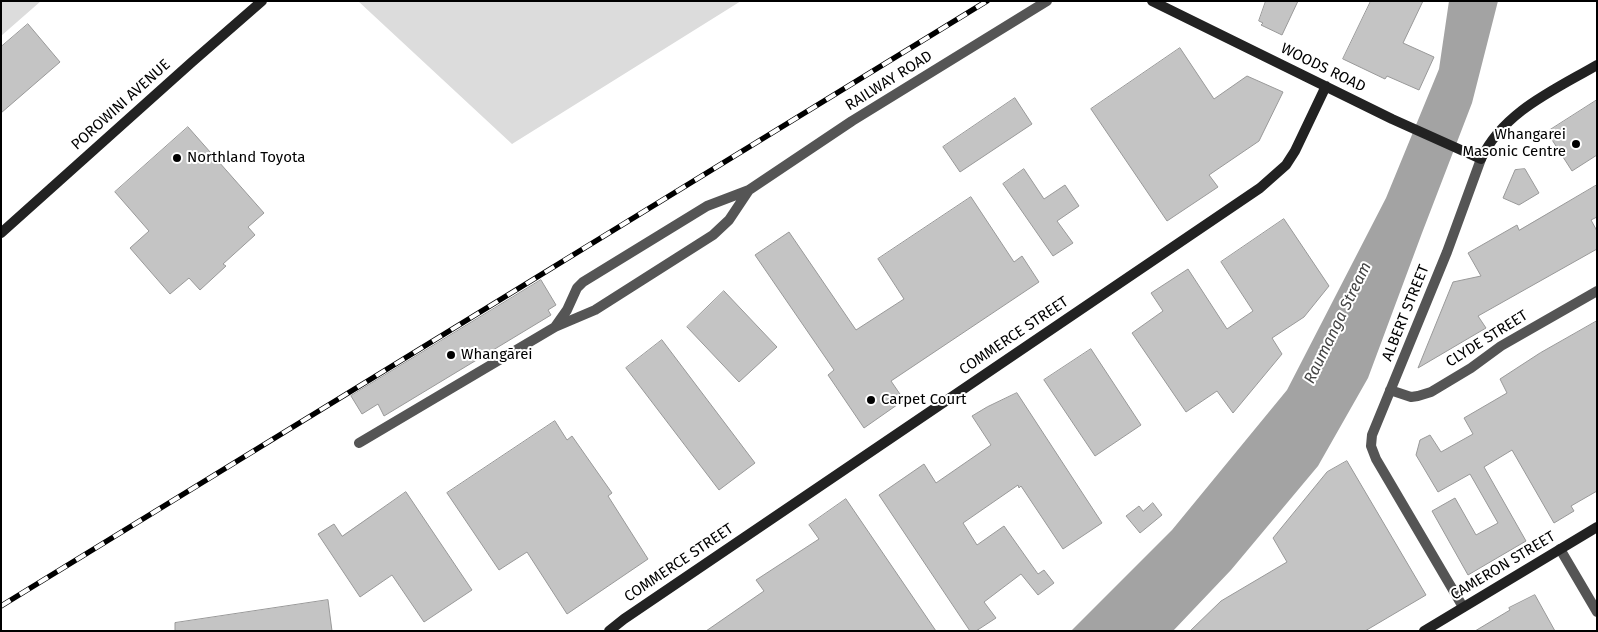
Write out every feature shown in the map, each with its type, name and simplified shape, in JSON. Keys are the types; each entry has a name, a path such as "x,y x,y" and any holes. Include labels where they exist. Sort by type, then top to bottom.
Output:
{"street":[{"name":"POROWINI AVENUE","path":"1,233 262,1"},
{"name":"RAILWAY ROAD","path":"555,327 564,315 580,284 707,206 749,190 852,121 1047,1"},
{"name":"WOODS ROAD","path":"1152,1 1392,119 1480,159"},
{"name":"ALBERT STREET","path":"1463,607 1376,459 1371,446 1372,435 1447,252 1480,159 1494,136 1518,113 1597,65"},
{"name":"COMMERCE STREET","path":"609,631 632,613 1260,188 1286,165 1326,86"},
{"name":"RAILWAY ROAD","path":"359,443 555,327 595,310 714,235 729,220 749,190"},
{"name":"CLYDE STREET","path":"1390,390 1411,397 1431,392 1471,368 1502,346 1597,291"},
{"name":"CAMERON STREET","path":"1424,631 1597,527"},
{"path":"1560,549 1597,612"}],"shaded area":[{"path":"1,1 41,1 1,36"},
{"path":"358,1 741,1 512,144"}],"water":[{"name":"Raumanga Stream","path":"1449,1 1498,1 1472,103 1368,378 1318,466 1231,570 1173,631 1071,631 1172,530 1287,390 1386,198 1439,69"}],"building":[{"path":"1266,1 1298,1 1282,35 1261,25 1263,23 1259,21"},
{"path":"1371,1 1423,1 1403,43 1434,57 1419,90 1387,76 1385,79 1343,59"},
{"path":"28,24 60,62 1,113 1,47"},
{"path":"1180,48 1214,99 1247,76 1283,92 1259,141 1209,175 1218,187 1167,221 1091,109"},
{"path":"1015,98 1032,124 960,172 943,147"},
{"name":"Whangarei Masonic Centre","path":"1597,100 1597,155 1572,171 1547,132"},
{"path":"188,127 264,213 248,227 255,235 223,264 226,266 200,290 189,278 170,294 130,248 149,231 115,192"},
{"path":"1024,169 1044,199 1065,185 1079,206 1057,221 1073,243 1053,256 1003,184"},
{"path":"1525,169 1539,193 1519,205 1503,198 1515,170"},
{"path":"1597,185 1597,217 1591,220 1597,231 1597,249 1478,316 1486,328 1418,368 1453,282 1481,276 1468,253 1517,225 1519,230"},
{"path":"971,197 1014,262 1022,256 1039,282 891,381 904,400 864,428 828,375 834,370 755,255 789,232 856,330 904,299 878,259"},
{"path":"1284,219 1329,286 1304,317 1272,338 1282,354 1233,413 1217,391 1186,412 1132,333 1163,311 1151,293 1188,269 1227,329 1253,311 1221,262"},
{"name":"Whangārei","path":"541,280 556,305 548,310 551,315 384,416 378,404 362,414 351,396"},
{"path":"724,291 777,347 739,382 687,327"},
{"path":"1597,321 1597,491 1571,506 1574,511 1554,523 1512,450 1484,467 1526,541 1468,575 1432,511 1455,498 1476,535 1498,523 1470,474 1438,492 1416,455 1420,440 1430,435 1441,452 1473,434 1464,418 1507,393 1500,379 1540,353"},
{"path":"662,340 755,463 719,490 626,368"},
{"path":"1091,349 1141,425 1095,456 1044,380"},
{"path":"1017,393 1102,523 1063,549 1021,486 1019,488 1018,485 963,523 977,545 1004,526 1038,574 1044,570 1054,583 1038,595 1021,574 984,602 996,618 976,631 970,631 879,495 924,464 936,483 991,445 972,416"},
{"path":"555,421 567,440 572,436 612,493 608,496 648,559 567,614 527,552 499,570 447,493"},
{"path":"1347,461 1426,595 1365,631 1190,631 1221,601 1287,562 1273,538 1327,472"},
{"path":"406,492 472,590 424,622 392,575 360,597 318,534 334,524 342,536"},
{"path":"846,499 936,631 706,631 764,591 756,580 819,539 809,525"},
{"path":"1153,503 1162,515 1140,533 1126,516 1139,506 1143,511"},
{"path":"1535,595 1555,631 1475,631 1510,610 1509,608"},
{"path":"328,600 332,631 175,631 175,623"}],"railway":[{"path":"1,606 987,1"}],"place":[{"name":"Whangarei Masonic Centre","path":"1576,144"},
{"name":"Northland Toyota","path":"177,158"},
{"name":"Whangārei","path":"451,355"},
{"name":"Carpet Court","path":"871,400"}]}
